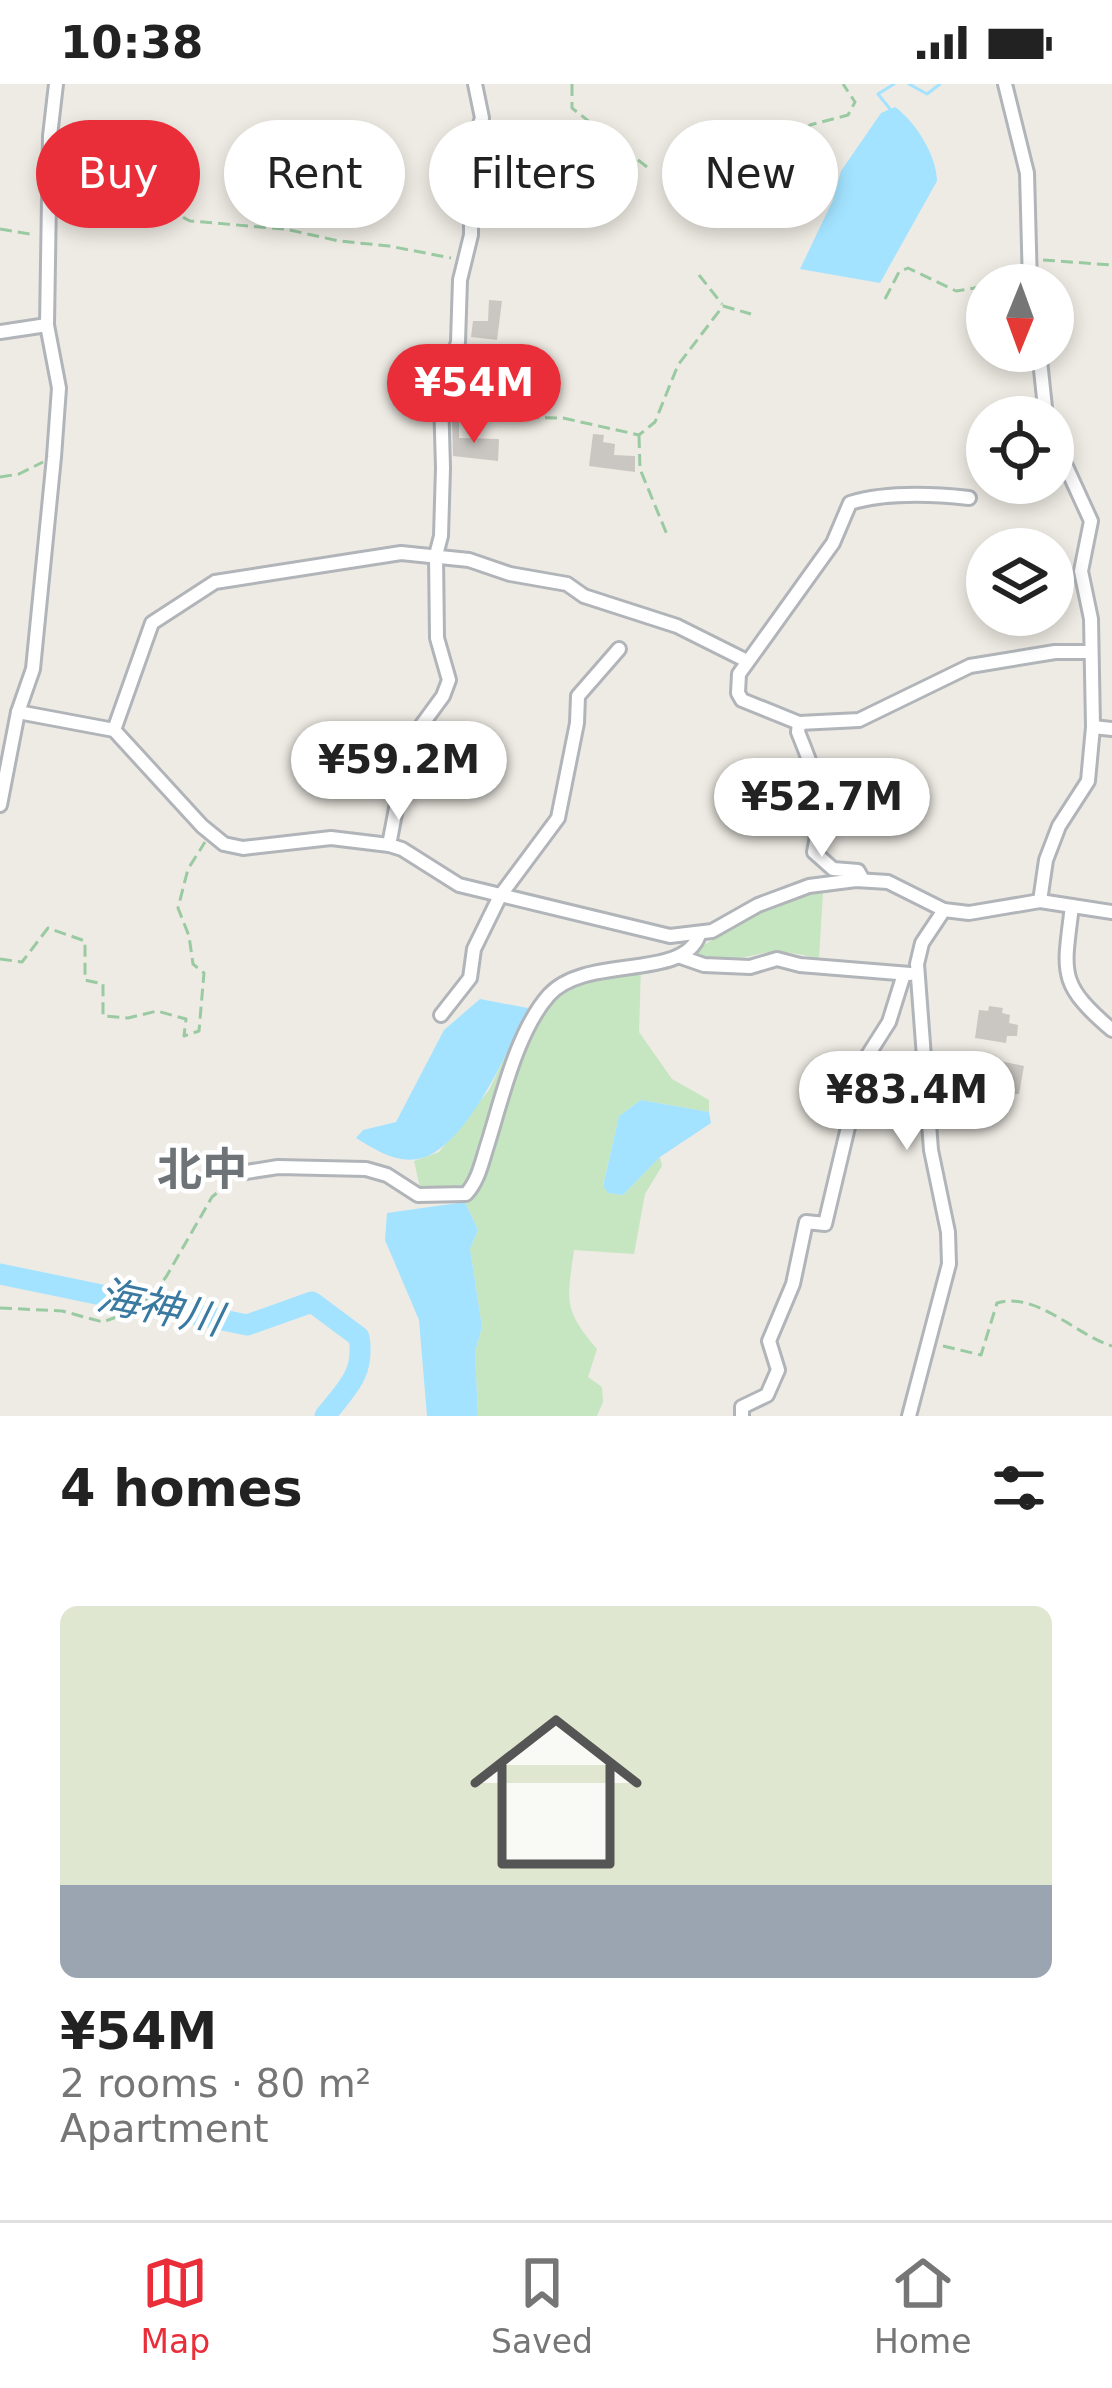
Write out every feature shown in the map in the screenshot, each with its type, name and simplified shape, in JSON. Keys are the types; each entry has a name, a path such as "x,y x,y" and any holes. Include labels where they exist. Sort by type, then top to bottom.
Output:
{"street":[{"path":"52,120 56,84"},
{"path":"388,845 402,777 421,726 449,680 437,638 441,398 460,330 460,280 471,235 471,151 482,118 475,84"},
{"path":"1005,84 1027,173 1029,264"},
{"path":"0,806 18,712 33,669 54,457 59,388 47,325 49,228"},
{"path":"0,332 47,325"},
{"path":"1040,901 1046,860 1059,826 1088,781 1094,727 1091,619 1081,571 1091,521 1074,484"},
{"path":"966,498 866,498 850,503 833,543 739,674 742,700 799,722 859,720 970,666 1055,652 1091,652"},
{"path":"114,730 152,622 215,582 401,553 436,555 567,584 584,596 677,626 747,661"},
{"path":"441,1015 470,978 474,949 500,896 558,818 578,696 619,650"},
{"path":"18,712 114,730 224,844 243,848 331,838 388,845 459,884 670,936 699,934 809,886 863,880 888,882 944,910 969,913 1040,901 1112,912"},
{"path":"799,722 798,732 820,788 822,816 814,852 833,869 858,871 863,880"},
{"path":"1094,727 1112,729"},
{"path":"1072,906 1064,971 1070,986 1112,1030"},
{"path":"742,1416 742,1407 767,1395 778,1370 769,1341 793,1283 806,1222 825,1224 849,1123 854,1077 889,1022 922,943 944,910"},
{"path":"681,957 695,946 699,934"},
{"path":"240,1173 278,1167 365,1168 387,1175 418,1195 466,1194 478,1175 511,1068 550,993 582,974 681,957 749,968 777,959 911,974"},
{"path":"909,1416 949,1264 911,974"}],"path":[{"path":"572,84 572,108 647,167"},
{"path":"829,120 848,115 855,102 842,84"},
{"path":"200,222 285,229 339,242 465,260"},
{"path":"0,229 49,237"},
{"path":"1029,260 1112,265"},
{"path":"885,299 899,272 908,268 956,291 966,289"},
{"path":"699,275 723,306 751,314"},
{"path":"638,435 655,422 678,365 723,306"},
{"path":"441,417 563,418 638,435"},
{"path":"638,435 640,469 668,537"},
{"path":"0,477 19,474 54,457"},
{"path":"0,959 22,962 48,928 85,940 85,980 104,983 103,1016 128,1018 157,1011 186,1019 184,1036 199,1031 203,973 193,964 190,936 178,908 188,869 210,833"},
{"path":"0,1308 62,1311 103,1322 148,1299 212,1197 240,1173"},
{"path":"929,1342 981,1354 997,1303 1016,1300 1112,1346"}],"green space":[{"path":"823,893 819,958 775,952 721,960 691,953 771,908"},
{"path":"641,967 639,1032 672,1079 709,1100 709,1112 641,1100 619,1116 603,1185 608,1193 623,1195 660,1157 662,1166 645,1194 634,1254 574,1250 570,1304 597,1349 588,1377 602,1387 597,1416 478,1416 475,1352 482,1327 470,1249 478,1230 465,1202 420,1188 414,1161 439,1152 489,1090 528,1008 596,971"}],"water":[{"path":"895,107 910,121 924,140 937,181 880,283 800,269 820,228 838,228 841,171 881,113"},
{"path":"480,999 528,1008 484,1096 452,1138 435,1152 409,1160 385,1154 356,1138 363,1130 396,1122 444,1030"},
{"path":"641,1100 709,1112 711,1123 660,1157 623,1195 608,1193 603,1186 619,1116"},
{"path":"465,1202 478,1230 470,1249 482,1327 475,1352 478,1416 427,1416 419,1320 385,1240 387,1213"}],"building":[{"path":"489,300 502,301 497,340 471,337 473,321 488,321"},
{"path":"463,360 469,366 469,387 487,391 486,409 452,408"},
{"path":"452,421 459,421 459,438 499,439 498,461 453,456"},
{"path":"593,434 604,435 603,442 615,444 614,455 635,456 635,472 589,466"},
{"path":"989,1006 1003,1008 1002,1013 1010,1015 1009,1023 1018,1025 1017,1036 1007,1036 1006,1043 975,1038 979,1010 988,1011"},
{"path":"985,1058 1024,1066 1019,1094 961,1090 964,1059 985,1062"}],"waterway":[{"path":"890,109 878,94 894,84"},
{"path":"909,84 927,94 940,84"},
{"name":"海神川","path":"0,1274 247,1325 312,1302 359,1337 357,1371 325,1416"}],"district":[{"name":"北中","path":"202,1169"}]}
